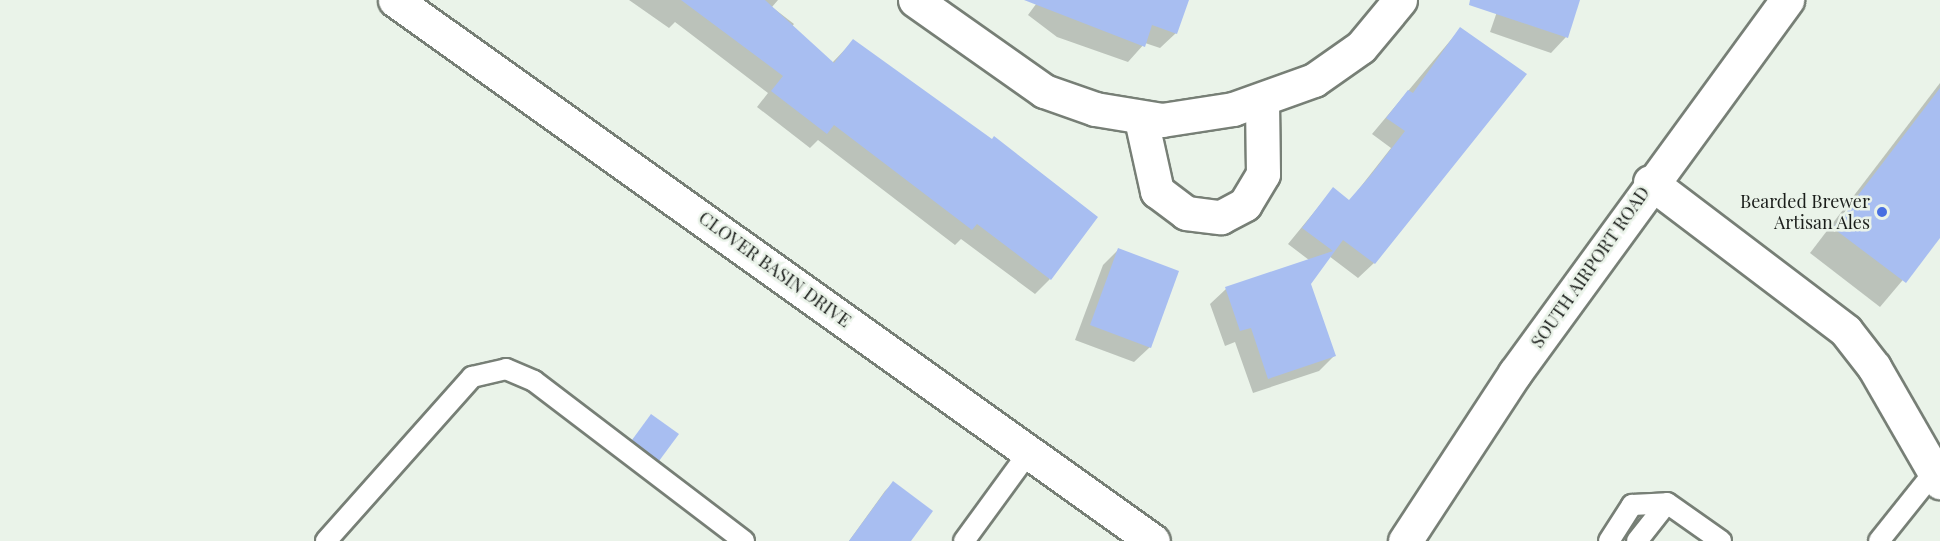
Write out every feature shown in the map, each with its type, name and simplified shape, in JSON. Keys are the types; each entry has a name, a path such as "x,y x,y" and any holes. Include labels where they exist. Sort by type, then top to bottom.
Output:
{"street":[{"name":"CLOVER BASIN DRIVE","path":"395,0 1153,541"},
{"path":"915,0 1036,87 1095,109 1141,119 1208,115 1262,100 1344,61 1400,0"},
{"name":"SOUTH AIRPORT ROAD","path":"1406,541 1650,182 1787,0"},
{"path":"1141,119 1157,191 1186,213 1221,217 1245,204 1263,174 1262,100"},
{"path":"1650,182 1846,331 1874,368 1937,477"}],"lane":[{"path":"326,541 472,377 506,369 534,381 744,541"},
{"path":"964,541 1029,452"},
{"path":"1879,541 1937,477"},
{"path":"1637,541 1667,503"},
{"path":"1609,541 1632,506 1667,503 1720,541"}],"building":[{"path":"681,0 765,0 834,63 853,39 992,139 994,136 1098,217 1051,280 977,224 972,230 834,125 827,134 771,91 783,76"},
{"path":"1024,0 1189,0 1177,34 1152,25 1145,47"},
{"path":"1470,0 1580,0 1568,38 1469,5"},
{"path":"1460,27 1527,74 1375,264 1343,240 1311,284 1336,356 1268,379 1251,328 1240,331 1225,287 1333,251 1302,228 1333,187 1349,200 1370,176 1405,131 1386,118 1408,90 1413,93"},
{"path":"1940,88 1940,238 1906,283 1833,228"},
{"path":"1118,248 1179,271 1151,348 1090,325"},
{"path":"651,414 679,434 659,461 632,440"},
{"path":"893,481 933,511 911,541 849,541"}],"place":[{"name":"Bearded Brewer Artisan Ales","path":"1882,212"}]}
